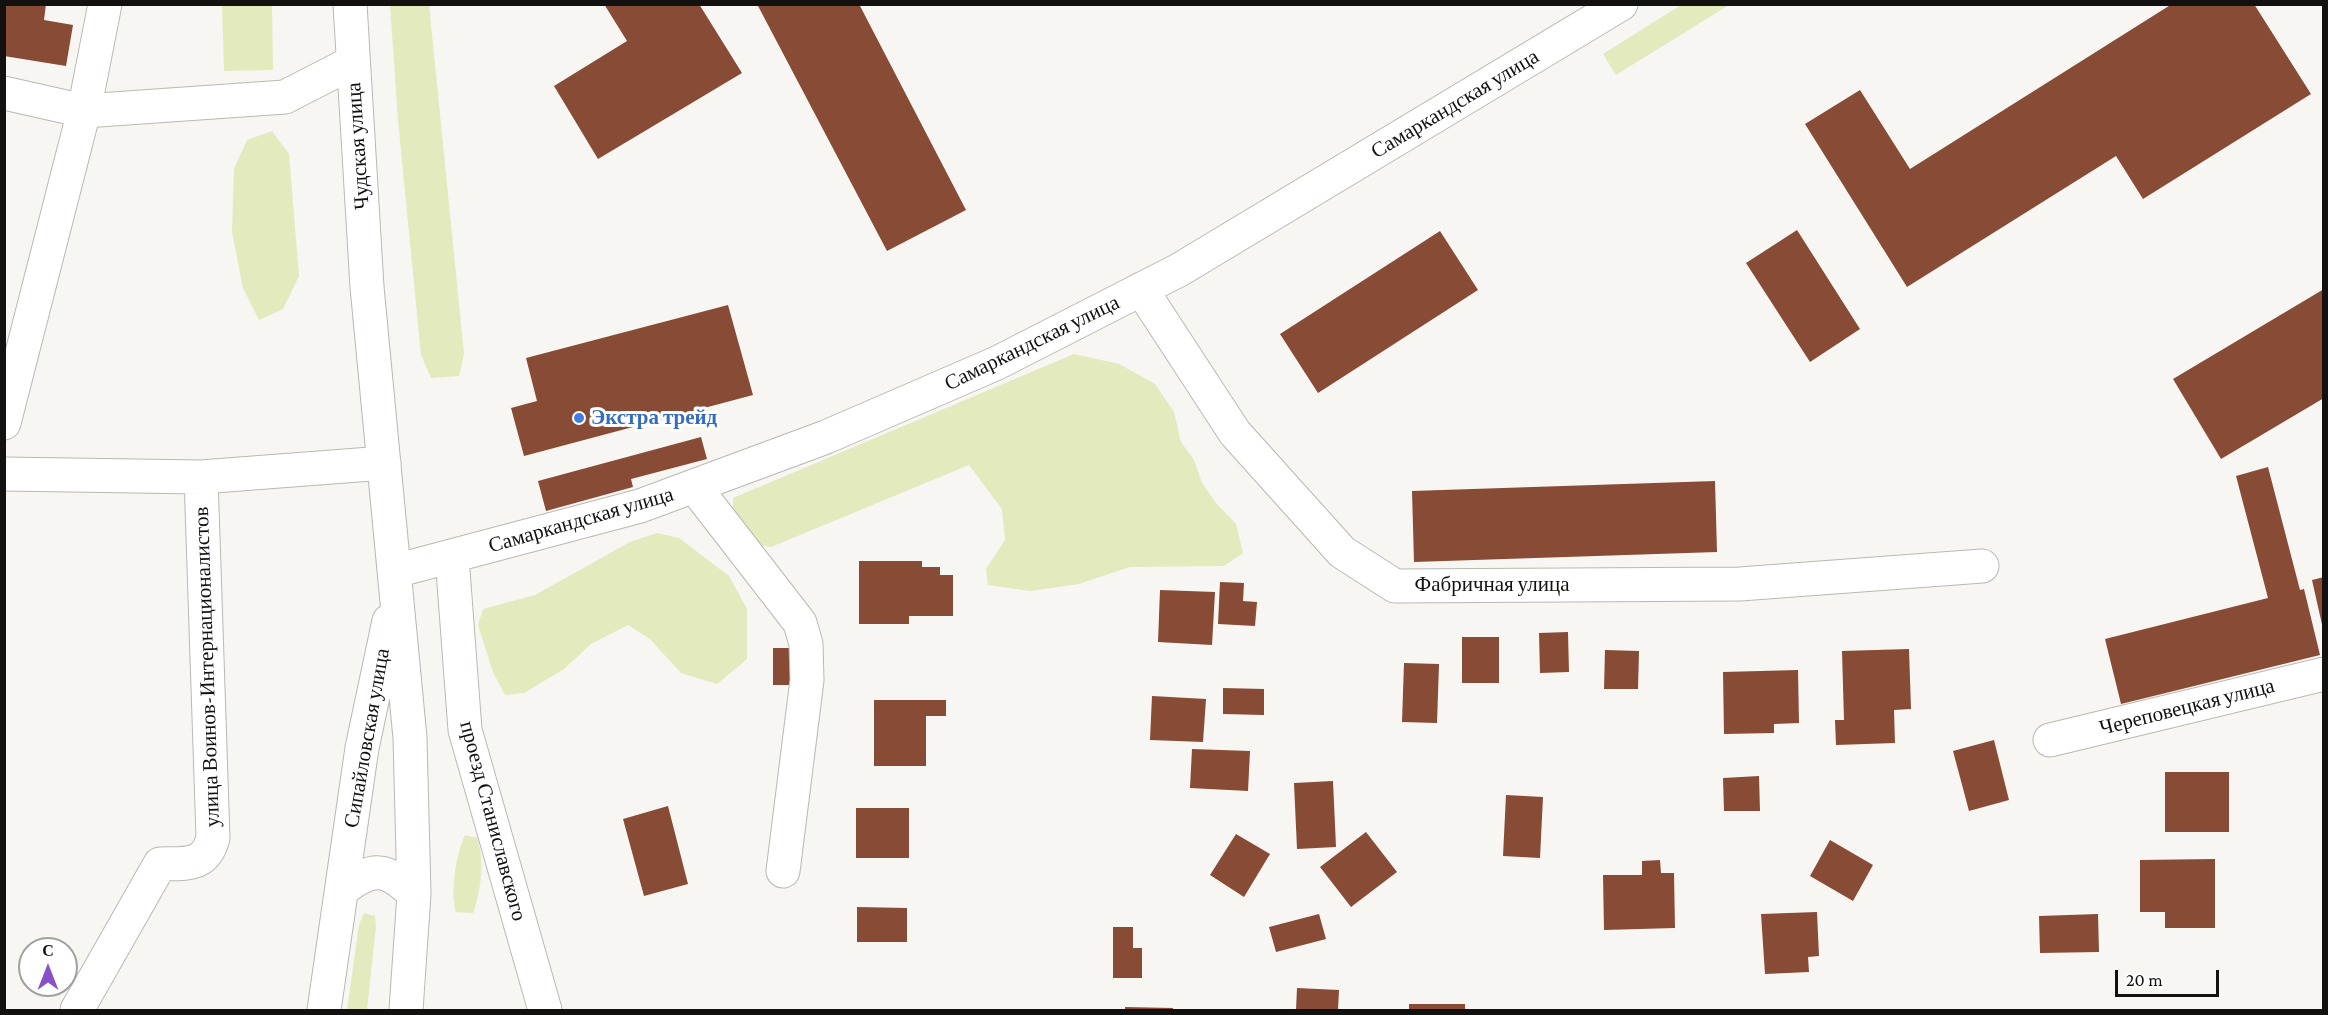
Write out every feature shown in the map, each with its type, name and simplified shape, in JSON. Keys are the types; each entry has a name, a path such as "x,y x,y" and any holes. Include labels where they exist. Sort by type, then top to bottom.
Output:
{"street":[{"path":"4,423 84,111 105,4"},
{"name":"Чудская улица","path":"350,4 367,287"},
{"name":"Самаркандская улица","path":"395,579 452,557 640,506 826,437 997,363 1179,270 1621,4"},
{"path":"4,93 84,111 285,97 353,62"},
{"name":"Сипайловская улица","path":"367,287 410,738 414,894 406,1011"},
{"name":"Фабричная улица","path":"1141,289 1235,433 1342,552 1395,585 1740,584 1982,567"},
{"path":"4,474 201,477 384,463"},
{"name":"улица Воинов-Интернационалистов","path":"77,1011 160,864 193,863 207,853 213,838 201,477"},
{"path":"694,486 800,623 806,644 807,680 783,871"},
{"name":"проезд Станиславского","path":"452,557 465,730 545,1011"},
{"name":"Сипайловская улица","path":"324,1011 362,748 395,579"},
{"name":"Череповецкая улица","path":"2050,740 2324,674"},
{"path":"342,890 361,876 381,872 398,878 414,894"}],"green space":[{"path":"222,5 272,5 273,70 224,71"},
{"path":"390,5 429,5 464,354 459,376 431,378 421,355 398,120"},
{"path":"1681,5 1729,5 1616,75 1603,54"},
{"path":"272,131 289,154 299,276 283,309 259,320 243,288 232,232 234,169 247,140"},
{"path":"1074,354 1119,364 1155,384 1174,412 1181,442 1194,460 1202,483 1216,503 1236,524 1243,553 1224,566 1130,567 1079,584 1030,591 988,585 986,569 1005,540 1002,509 969,465 771,547 752,544 733,515 733,498"},
{"path":"657,533 679,538 729,576 747,609 747,659 717,684 681,673 650,639 628,625 591,644 564,669 524,693 505,695 493,672 478,625 483,609 535,595 630,542"},
{"path":"465,835 477,838 481,856 480,886 473,913 456,912 454,904 455,873"},
{"path":"364,913 375,916 376,926 367,1010 347,1010 359,925"}],"building":[{"path":"4,4 46,4 44,20 73,25 66,66 4,56"},
{"path":"604,4 699,4 742,73 598,159 554,86 627,41"},
{"path":"757,4 859,4 966,210 887,251"},
{"path":"2172,4 2254,4 2311,94 2143,199 2116,156 1907,287 1805,124 1860,90 1910,169"},
{"path":"1797,230 1860,329 1810,362 1746,263"},
{"path":"1440,231 1478,290 1318,393 1280,334"},
{"path":"2324,289 2324,398 2221,459 2173,379"},
{"path":"728,305 753,395 524,456 511,408 537,401 526,358"},
{"path":"701,437 707,459 631,479 633,487 546,511 538,481"},
{"path":"2268,467 2300,590 2304,589 2320,655 2121,704 2105,639 2268,598 2236,476"},
{"path":"1715,481 1717,552 1414,562 1412,491"},
{"path":"859,561 922,561 922,567 940,567 940,575 953,575 953,616 909,616 909,624 859,624"},
{"path":"2324,577 2324,629 2323,629 2312,580"},
{"path":"1220,582 1244,583 1243,601 1257,602 1255,626 1218,624"},
{"path":"1160,590 1215,592 1212,645 1158,642"},
{"path":"1568,632 1569,672 1540,673 1539,633"},
{"path":"1462,637 1499,637 1499,683 1462,683"},
{"path":"773,648 800,648 800,685 773,685"},
{"path":"1909,649 1911,709 1894,710 1895,743 1836,745 1835,720 1844,720 1842,651"},
{"path":"1605,650 1639,651 1638,689 1604,689"},
{"path":"1404,663 1439,664 1437,723 1402,722"},
{"path":"1798,670 1799,723 1774,724 1774,733 1724,734 1723,672"},
{"path":"1223,688 1264,689 1264,715 1223,714"},
{"path":"1152,696 1206,699 1203,742 1150,740"},
{"path":"874,700 946,700 946,716 926,716 926,766 874,766"},
{"path":"1994,740 2009,800 1969,811 1953,751"},
{"path":"1192,749 1250,751 1248,791 1190,788"},
{"path":"2165,772 2229,772 2229,832 2165,832"},
{"path":"1759,776 1760,811 1724,811 1723,778"},
{"path":"1333,781 1336,847 1297,849 1294,783"},
{"path":"1506,795 1543,797 1540,858 1503,856"},
{"path":"668,806 688,884 644,896 623,819"},
{"path":"856,808 909,808 909,858 856,858"},
{"path":"1366,832 1397,872 1351,907 1320,867"},
{"path":"1236,834 1270,854 1244,897 1210,875"},
{"path":"1830,840 1873,865 1853,901 1810,876"},
{"path":"2215,859 2215,928 2165,928 2165,912 2140,912 2140,860"},
{"path":"1660,860 1661,873 1674,873 1675,928 1604,930 1603,875 1642,875 1642,861"},
{"path":"857,907 907,908 907,942 857,942"},
{"path":"1817,912 1819,956 1808,957 1809,972 1765,974 1761,914"},
{"path":"1319,914 1326,939 1276,952 1269,927"},
{"path":"2098,914 2099,952 2040,953 2039,916"},
{"path":"1113,927 1133,927 1133,948 1142,948 1142,978 1113,978"},
{"path":"1297,988 1339,990 1338,1010 1296,1010"},
{"path":"1409,1004 1465,1004 1465,1010 1409,1010"},
{"path":"1125,1007 1173,1008 1173,1010 1125,1010"}],"place":[{"name":"Экстра трейд","path":"579,418"}]}
